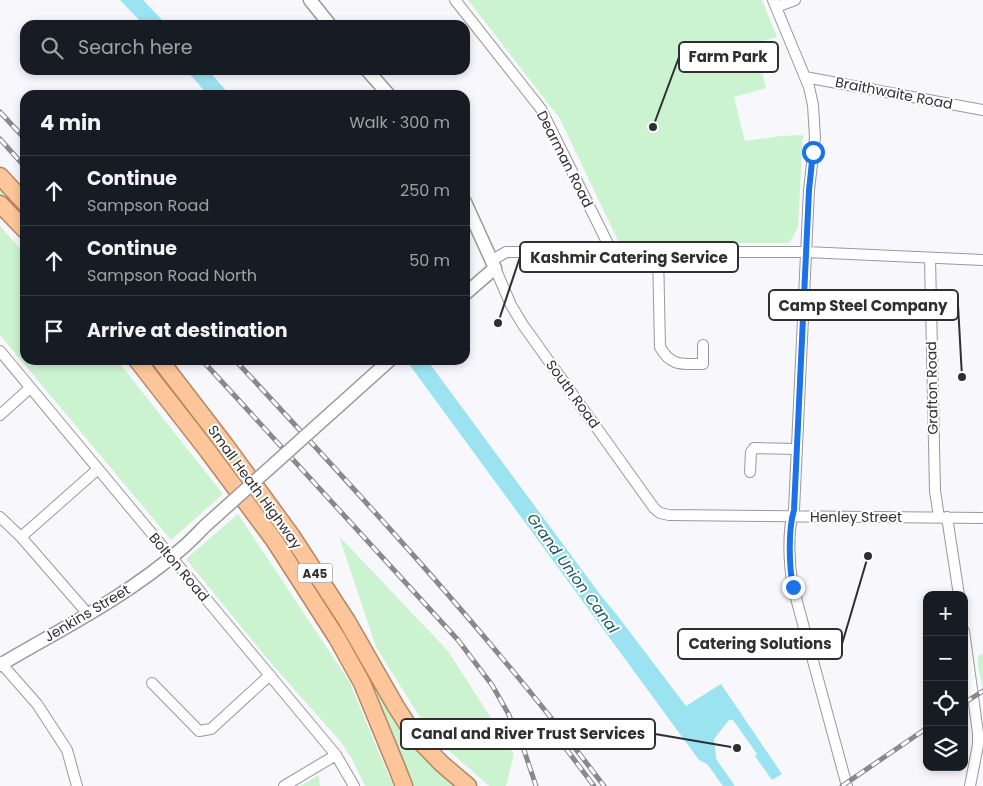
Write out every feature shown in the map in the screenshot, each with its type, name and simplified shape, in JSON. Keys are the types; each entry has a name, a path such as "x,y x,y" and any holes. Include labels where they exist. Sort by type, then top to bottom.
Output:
{"highway":[{"path":"0,176 20,198"},
{"path":"0,204 20,225"},
{"name":"Small Heath Highway","path":"140,365 208,451 268,533 337,638 362,683 404,786"},
{"name":"Small Heath Highway","path":"164,365 291,535 347,621 395,706 414,734 442,764 468,786"}],"street":[{"path":"310,0 326,20"},
{"name":"Dearman Road","path":"455,0 540,109 612,252"},
{"path":"795,0 774,4 809,87 813,105 815,138 809,190 794,510 790,522 790,572 847,786"},
{"path":"371,75 385,90"},
{"name":"Braithwaite Road","path":"805,76 983,110"},
{"path":"470,213 493,264"},
{"path":"470,289 506,252 806,252 983,260"},
{"path":"658,252 660,347 664,355 680,364 703,364 703,345"},
{"name":"Grafton Road","path":"930,258 935,491 943,517 958,591"},
{"name":"South Road","path":"493,264 511,304 523,325 654,508 660,513 669,515"},
{"name":"Bolton Road","path":"0,351 336,755 354,786"},
{"name":"Jenkins Street","path":"1,663 131,588 180,551 205,526 384,365"},
{"path":"0,415 30,388"},
{"path":"750,472 751,452 754,448 797,449"},
{"path":"21,537 98,469"},
{"name":"Henley Street","path":"669,515 983,518"},
{"path":"0,516 21,537 88,614"},
{"path":"965,636 978,733 979,760 970,786"},
{"path":"1,663 37,704 67,750 77,786"},
{"path":"152,683 199,731 211,729 270,675"},
{"path":"284,786 336,755"}],"green space":[{"path":"468,0 762,0 777,37 755,43 766,88 734,97 745,141 803,135 798,228 789,243 619,243 560,119"},
{"path":"0,186 20,208 20,218 0,196"},
{"path":"0,226 20,248 20,359 0,335"},
{"path":"25,365 121,365 223,494 171,540"},
{"path":"146,365 155,365 242,471 458,786 410,786 366,682"},
{"path":"238,514 349,681 393,786 365,786 352,759 341,742 270,662 186,559"},
{"path":"339,536 448,651 514,754 506,786 489,786 431,735 376,647"},
{"path":"982,654 983,688 978,667 978,656"},
{"path":"319,775 320,786 300,786"}],"water":[{"path":"120,0 143,0 162,20 139,20"},
{"path":"190,75 212,75 226,90 204,90"},
{"path":"410,365 431,365 602,597 686,706 721,684 782,774 772,780 755,756 757,754 733,720 729,720 714,739 717,766 720,771 718,773 713,767 699,760"}],"waterway":[{"name":"Grand Union Canal","path":"712,762 729,786"}],"railway":[{"path":"0,112 20,134"},
{"path":"0,139 20,161"},
{"path":"207,365 458,640 492,685 508,713 524,750 536,786"},
{"path":"240,365 425,568 517,676 604,786"},
{"path":"968,700 983,691"},
{"path":"842,786 923,731"},
{"path":"555,734 594,786"}],"place":[{"name":"Farm Park","path":"653,127"},
{"name":"Kashmir Catering Service","path":"498,323"},
{"name":"Camp Steel Company","path":"962,377"},
{"name":"Catering Solutions","path":"868,556"},
{"name":"Canal and River Trust Services","path":"737,748"}],"route":[{"path":"793,587 790,572 790,522 794,510 809,190 813,152"}]}
